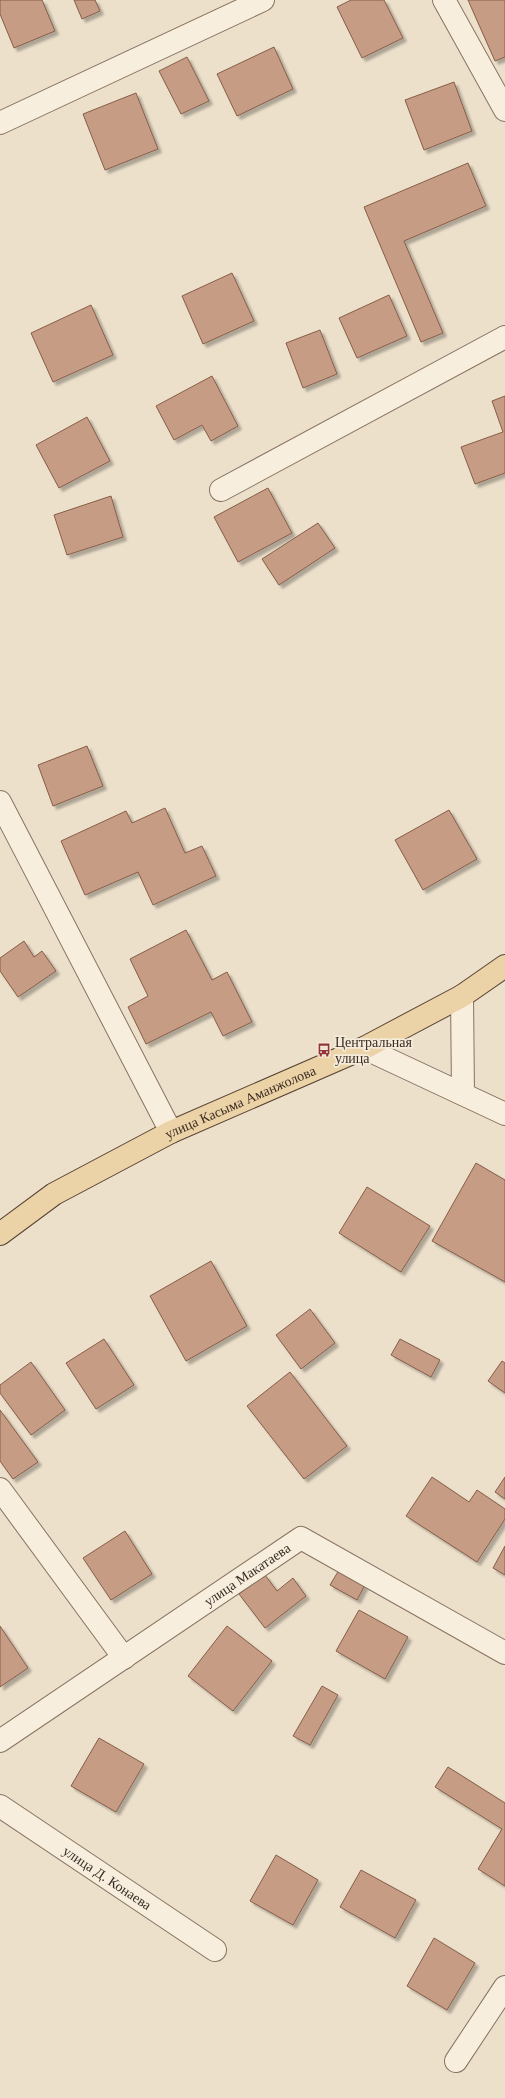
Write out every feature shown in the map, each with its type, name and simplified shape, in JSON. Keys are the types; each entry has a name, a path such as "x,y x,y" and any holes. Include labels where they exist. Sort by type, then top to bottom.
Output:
{"main road":[{"name":"улица Касыма Аманжолова","path":"0,1234 54,1194 171,1132 364,1048 462,996 505,966"}],"street":[{"path":"0,123 263,0"},
{"path":"444,0 505,110"},
{"path":"221,490 505,337"},
{"path":"0,802 171,1132"},
{"path":"462,996 463,1094"},
{"path":"364,1048 505,1114"},
{"path":"0,1489 124,1658"},
{"name":"улица Макатаева","path":"0,1741 301,1538 505,1653"},
{"name":"улица Д. Конаева","path":"0,1806 215,1950"},
{"path":"456,2062 505,1988"}],"building":[{"path":"0,0 42,0 55,31 14,48 0,14"},
{"path":"74,0 95,0 100,11 82,19"},
{"path":"351,0 384,0 403,38 362,58 337,7"},
{"path":"468,0 505,0 505,57 495,61"},
{"path":"274,47 293,89 237,116 217,74"},
{"path":"187,57 209,101 181,114 159,71"},
{"path":"454,82 472,131 424,150 405,100"},
{"path":"136,93 158,149 105,170 83,114"},
{"path":"468,163 486,206 404,241 443,333 421,342 364,207"},
{"path":"232,273 254,321 203,344 182,296"},
{"path":"389,295 407,336 357,358 339,318"},
{"path":"91,305 113,355 53,382 31,333"},
{"path":"320,330 337,374 303,388 286,343"},
{"path":"212,376 238,426 211,441 202,425 174,440 156,406"},
{"path":"505,396 505,473 475,484 461,447 503,432 492,401"},
{"path":"87,417 110,461 59,488 36,445"},
{"path":"268,488 292,533 238,562 214,517"},
{"path":"111,496 123,537 67,555 54,515"},
{"path":"318,523 335,548 279,585 262,559"},
{"path":"87,746 103,786 53,806 38,765"},
{"path":"165,808 185,853 202,846 216,876 153,905 138,872 85,895 61,841 126,811 132,823"},
{"path":"449,810 477,859 423,890 395,840"},
{"path":"186,930 212,980 227,972 252,1022 223,1036 211,1012 146,1044 128,1007 148,996 130,959"},
{"path":"24,941 34,957 42,951 56,971 18,997 0,971 0,958"},
{"path":"476,1163 505,1180 505,1282 432,1241"},
{"path":"367,1187 430,1226 401,1272 339,1233"},
{"path":"211,1261 247,1326 186,1361 150,1296"},
{"path":"310,1309 335,1343 301,1369 276,1335"},
{"path":"104,1339 134,1385 96,1409 66,1363"},
{"path":"400,1339 440,1360 431,1377 391,1355"},
{"path":"502,1361 505,1363 505,1393 488,1381"},
{"path":"31,1362 65,1410 31,1435 0,1393 0,1385"},
{"path":"290,1372 347,1446 304,1479 247,1406"},
{"path":"0,1410 38,1462 13,1479 0,1461"},
{"path":"432,1477 469,1502 477,1490 505,1509 505,1519 477,1562 406,1516"},
{"path":"505,1477 505,1499 495,1492"},
{"path":"125,1531 152,1574 111,1600 83,1558"},
{"path":"505,1546 505,1575 493,1568"},
{"path":"339,1570 365,1585 357,1600 330,1585"},
{"path":"265,1575 277,1591 293,1578 306,1596 265,1628 239,1594"},
{"path":"359,1610 408,1637 385,1679 336,1651"},
{"path":"0,1626 28,1668 0,1687"},
{"path":"227,1626 272,1661 233,1711 188,1676"},
{"path":"322,1686 338,1695 310,1745 293,1736"},
{"path":"99,1738 144,1764 116,1812 71,1786"},
{"path":"448,1767 505,1803 505,1886 478,1869 502,1829 435,1787"},
{"path":"276,1855 318,1880 293,1925 250,1901"},
{"path":"361,1870 416,1900 395,1938 340,1907"},
{"path":"434,1938 475,1963 447,2010 407,1986"}],"place":[{"name":"Центральная улица","path":"324,1050"}]}
